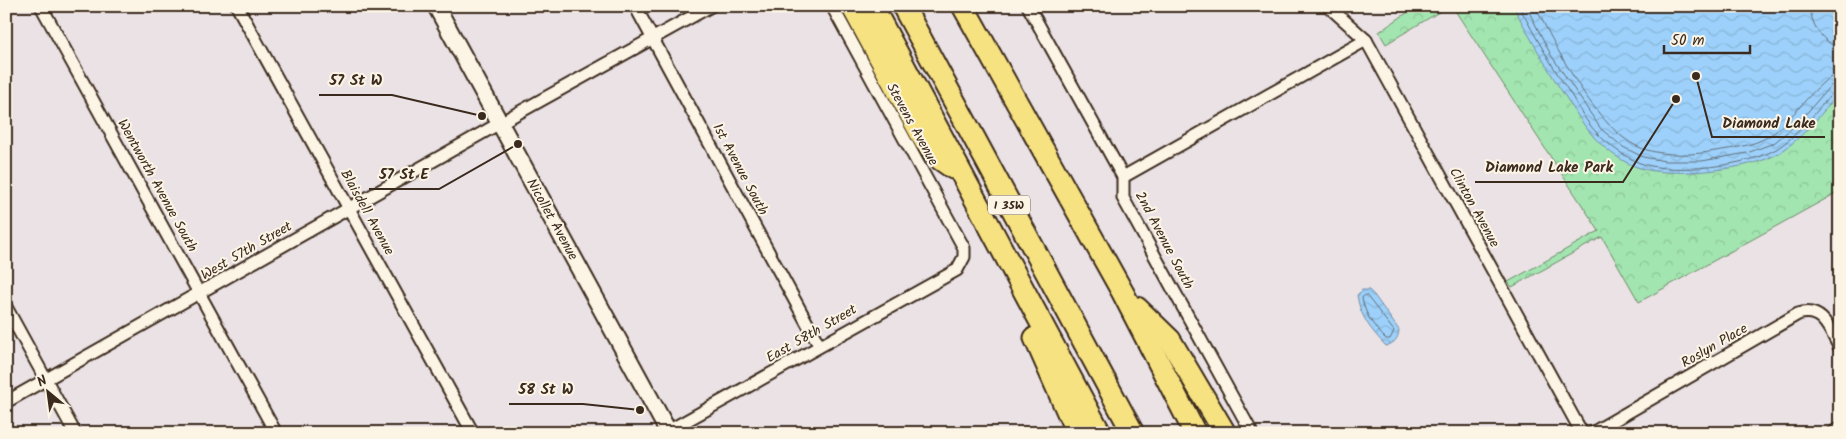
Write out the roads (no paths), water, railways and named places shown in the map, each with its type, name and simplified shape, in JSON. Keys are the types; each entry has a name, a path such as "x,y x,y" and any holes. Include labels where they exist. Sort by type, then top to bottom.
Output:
{"highway":[{"path":"852,6 925,141 940,159 964,176"},
{"path":"872,6 1100,433"},
{"name":"I 35W","path":"902,6 1134,433"},
{"path":"965,8 1123,293 1195,433"},
{"path":"1123,293 1170,340 1225,433"},
{"path":"1029,299 1030,326 1077,433"}],"main road":[{"name":"Nicollet Avenue","path":"436,6 667,432"}],"street":[{"name":"Wentworth Avenue South","path":"41,6 201,293 276,433"},
{"name":"Blaisdell Avenue","path":"238,6 473,433"},
{"name":"1st Avenue South","path":"635,6 819,345"},
{"name":"West 57th Street","path":"6,402 711,6"},
{"name":"Stevens Avenue","path":"832,6 964,248 964,258"},
{"name":"2nd Avenue South","path":"1028,6 1123,177 1124,198 1252,433"},
{"name":"Clinton Avenue","path":"1328,6 1366,40 1582,433"},
{"path":"1123,177 1366,40"},
{"name":"East 58th Street","path":"667,432 819,345 957,270 964,258"},
{"path":"6,307 75,433"},
{"name":"Roslyn Place","path":"1592,433 1798,314 1808,311 1818,314 1824,320 1840,348"},
{"path":"1832,433 1840,428"}],"water":[{"path":"1513,6 1828,6 1840,32 1840,92 1797,139 1781,152 1768,158 1732,168 1691,172 1654,171 1640,168 1627,163 1608,151 1586,128 1554,79"},
{"path":"1362,290 1369,290 1374,295 1399,330 1397,339 1391,344 1386,346 1371,329 1364,317 1357,295"}],"place":[{"name":"Diamond Lake","path":"1696,76"},
{"name":"Diamond Lake Park","path":"1676,99"},
{"name":"57 St W","path":"482,116"},
{"name":"57 St E","path":"518,144"},
{"name":"58 St W","path":"640,410"}]}
